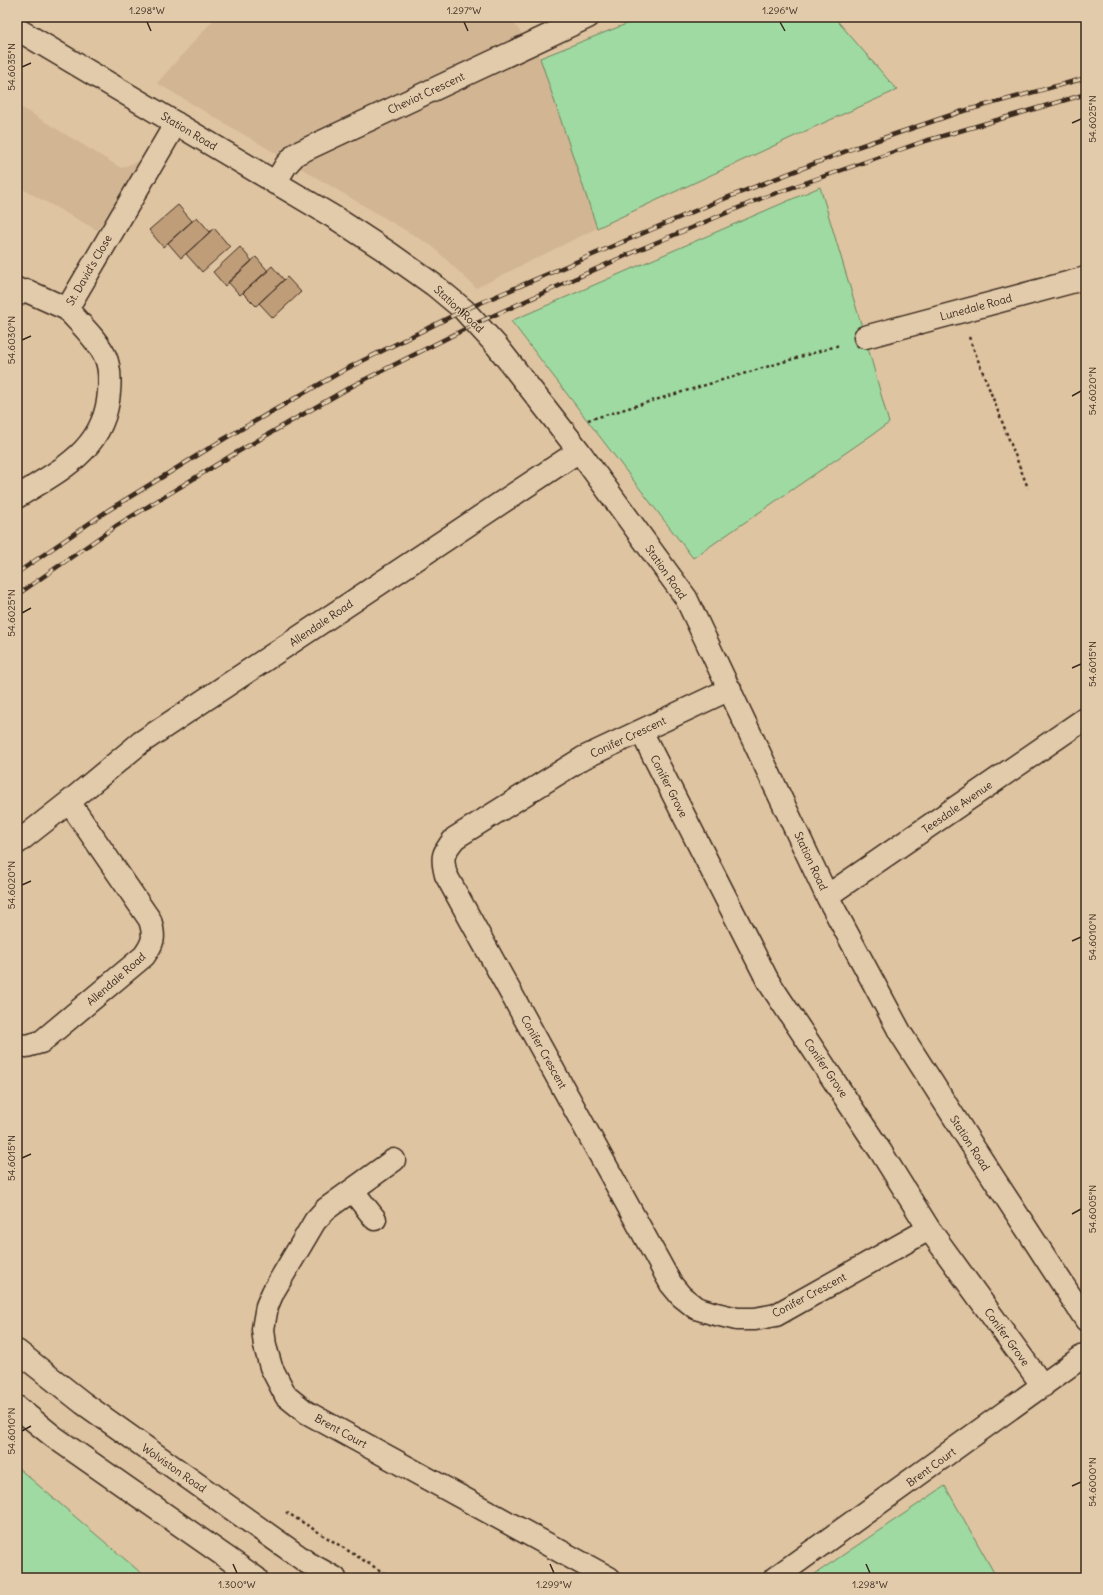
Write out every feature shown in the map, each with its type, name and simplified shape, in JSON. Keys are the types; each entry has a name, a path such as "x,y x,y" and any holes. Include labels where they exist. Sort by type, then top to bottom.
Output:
{"street":[{"name":"Cheviot Crescent","path":"275,183 286,165 296,154 588,17"},
{"name":"Station Road","path":"17,29 337,219 389,253 434,285 464,310 497,346 579,451 686,598 827,896 901,1034 1086,1320"},
{"name":"St. David's Close","path":"17,497 72,462 88,446 101,429 108,408 110,379 105,357 95,340 66,309 176,124"},
{"name":"Lunedale Road","path":"865,337 1086,278"},
{"path":"20,292 66,309"},
{"name":"Allendale Road","path":"17,843 140,743 579,451"},
{"name":"Conifer Crescent","path":"730,689 583,758 455,838 446,850 443,862 446,876 671,1284 681,1296 696,1308 737,1319 755,1319 776,1315 929,1229"},
{"name":"Teesdale Avenue","path":"827,896 1086,718"},
{"name":"Conifer Grove","path":"641,731 768,981 881,1152 929,1229 1043,1386"},
{"name":"Allendale Road","path":"17,1045 27,1046 41,1042 144,956 152,944 154,932 150,920 69,802"},
{"name":"Brent Court","path":"394,1160 326,1209 315,1222 273,1292 267,1306 263,1329 265,1346 271,1367 286,1396 306,1412 609,1578"},
{"path":"352,1190 375,1219"},
{"name":"Wolviston Road","path":"17,1351 96,1412 308,1563 335,1578"},
{"name":"Brent Court","path":"775,1578 1086,1354"},
{"path":"17,1407 54,1437 256,1578"}],"path":[{"path":"967,332 1028,488"},
{"path":"561,428 865,337"}],"shaded area":[{"path":"216,17 509,17 540,58 597,228 476,288 432,246 157,83"},
{"path":"17,105 121,168 153,155 97,230 17,186"}],"green space":[{"path":"644,17 834,17 897,90 597,228 540,58"},
{"path":"820,187 889,423 693,558 511,321"},
{"path":"17,1467 147,1578 17,1578"},
{"path":"945,1486 997,1578 809,1578"}],"building":[{"path":"178,205 192,221 163,247 149,230"},
{"path":"197,217 210,232 181,258 168,243"},
{"path":"214,228 230,247 202,272 186,254"},
{"path":"240,247 252,261 225,286 213,272"},
{"path":"256,257 268,271 240,295 228,282"},
{"path":"272,266 284,280 256,306 243,293"},
{"path":"287,277 301,292 273,318 259,303"}],"railway":[{"path":"17,573 107,511 224,439 346,369 464,310 711,204 854,148 960,112 1086,78"},
{"path":"17,595 116,526 234,454 354,385 477,323 636,251 762,198 922,142 1086,94"}]}
